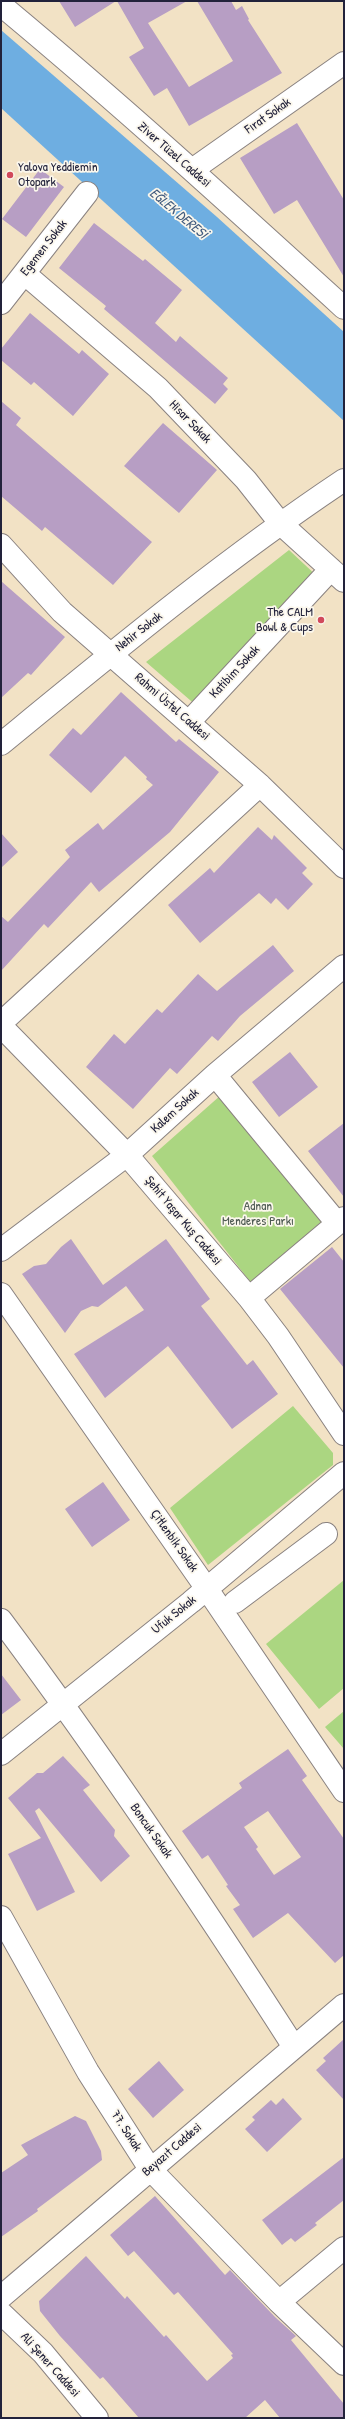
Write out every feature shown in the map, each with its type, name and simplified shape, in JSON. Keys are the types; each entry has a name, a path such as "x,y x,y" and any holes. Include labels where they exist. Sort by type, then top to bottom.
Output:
{"street":[{"name":"Ziver Tüzel Caddesi","path":"1,5 76,67 344,308"},
{"name":"Fırat Sokak","path":"192,170 344,63"},
{"name":"Egemen Sokak","path":"1,303 87,193"},
{"name":"Hisar Sokak","path":"25,274 158,388 246,480 280,523 337,575"},
{"name":"Nehir Sokak","path":"1,744 111,654 280,523 344,480"},
{"name":"Rahmi Üstel Caddesi","path":"1,545 62,612 189,722 260,786 344,867"},
{"name":"Katibim Sokak","path":"189,722 337,575"},
{"path":"1,1024 260,786"},
{"name":"Kalem Sokak","path":"1,1250 127,1155 216,1075 344,966"},
{"name":"Şehit Yaşar Kuş Caddesi","path":"1,1024 127,1155 249,1298 278,1336 344,1434"},
{"path":"216,1075 341,1221 249,1298"},
{"name":"Çitlenbik Sokak","path":"1,1294 207,1589 344,1791"},
{"name":"Ufuk Sokak","path":"1,1754 207,1589 344,1474"},
{"path":"289,1520 308,1547"},
{"path":"235,1602 326,1534"},
{"name":"Boncuk Sokak","path":"1,1620 64,1704 205,1909 294,2047"},
{"name":"77. Sokak","path":"1,1917 88,2072 150,2169 279,2302 344,2364"},
{"name":"Beyazıt Caddesi","path":"1,2297 344,2005"},
{"path":"279,2302 344,2248"},
{"name":"Ali Şener Caddesi","path":"1,2314 43,2353 97,2418"}],"green space":[{"path":"289,550 319,578 198,707 146,662"},
{"name":"Adnan Menderes Parkı","path":"221,1095 327,1221 252,1284 152,1156"},
{"path":"293,1406 333,1453 333,1465 208,1565 170,1508"},
{"path":"344,1580 344,1688 319,1709 266,1644"},
{"path":"344,1711 344,1749 325,1727"}],"water":[{"name":"EĞLEK DERESİ","path":"1,30 217,217 344,332 344,421 1,108"}],"building":[{"path":"59,1 116,1 75,27"},
{"path":"117,1 187,1 148,23 189,87 233,61 197,1 231,1 236,10 242,6 249,19 248,20 282,73 189,126 167,88 154,96 129,57 144,48"},
{"path":"297,123 344,200 344,277 297,200 274,214 240,158"},
{"path":"40,169 64,187 26,237 2,219"},
{"path":"94,223 143,261 145,259 182,290 155,323 176,342 180,336 228,378 223,384 228,389 215,404 104,309 106,306 59,268"},
{"path":"30,313 79,354 82,350 109,374 73,416 34,382 31,385 1,360 1,349"},
{"path":"1,401 21,418 16,425 152,542 113,585 45,527 42,531 1,496"},
{"path":"163,423 217,470 179,513 124,466"},
{"path":"1,581 65,637 31,675 28,673 1,698"},
{"path":"121,692 176,742 179,739 219,772 170,832 99,892 91,882 48,928 44,924 1,971 1,916 8,922 70,857 65,850 98,823 103,830 153,785 146,779 147,777 125,756 91,793 49,755 73,728 81,735"},
{"path":"258,827 272,840 274,835 307,868 302,873 313,884 288,910 276,898 271,904 259,893 200,943 168,905 210,868 214,873"},
{"path":"1,833 18,852 1,868"},
{"path":"273,945 294,971 240,1016 218,1041 212,1036 177,1074 170,1068 133,1109 86,1067 114,1034 125,1044 157,1009 162,1013 198,974 217,991"},
{"path":"290,1052 318,1087 279,1117 252,1082"},
{"path":"344,1123 344,1197 308,1151"},
{"path":"71,1239 103,1285 166,1239 210,1299 201,1306 247,1365 253,1360 278,1394 232,1429 168,1346 105,1398 74,1354 144,1310 126,1286 98,1307 92,1306 81,1311 65,1333 22,1274 34,1266 46,1264 61,1247"},
{"path":"332,1247 344,1262 344,1368 280,1289"},
{"path":"103,1482 130,1520 92,1547 65,1509"},
{"path":"1,1674 21,1700 1,1715"},
{"path":"288,1749 307,1776 302,1780 344,1839 344,1955 335,1963 288,1913 253,1938 233,1909 240,1905 226,1886 228,1885 208,1855 202,1859 182,1831 242,1788 239,1783","holes":["268,1811 301,1857 274,1875 256,1849 258,1847 244,1827"]},
{"path":"63,1756 90,1785 83,1790 115,1830 114,1836 130,1856 101,1882 39,1808 35,1811 75,1892 37,1911 8,1854 41,1838 8,1798 37,1773 43,1773"},
{"path":"344,2039 344,2100 316,2070 326,2061 323,2058"},
{"path":"159,2061 184,2090 153,2118 128,2089"},
{"path":"283,2098 302,2119 267,2152 245,2129 255,2120 252,2117 271,2100 276,2105"},
{"path":"75,2116 86,2121 101,2151 102,2160 37,2209 38,2211 1,2237 1,2173 28,2155 21,2145"},
{"path":"344,2157 344,2200 315,2223 317,2225 295,2242 291,2238 282,2245 262,2220"},
{"path":"155,2196 225,2275 230,2270 275,2317 296,2336 291,2340 344,2404 344,2418 280,2418 265,2400 245,2418 139,2418 103,2377 100,2379 60,2336 40,2311 39,2301 86,2256 125,2299 127,2296 164,2337 166,2335 207,2381 233,2358 231,2355 233,2354 178,2292 174,2295 134,2251 128,2256 110,2235"}],"place":[{"name":"Yalova Yeddiemin Otopark","path":"10,175"},
{"name":"The CALM Bowl & Cups","path":"321,620"}]}
